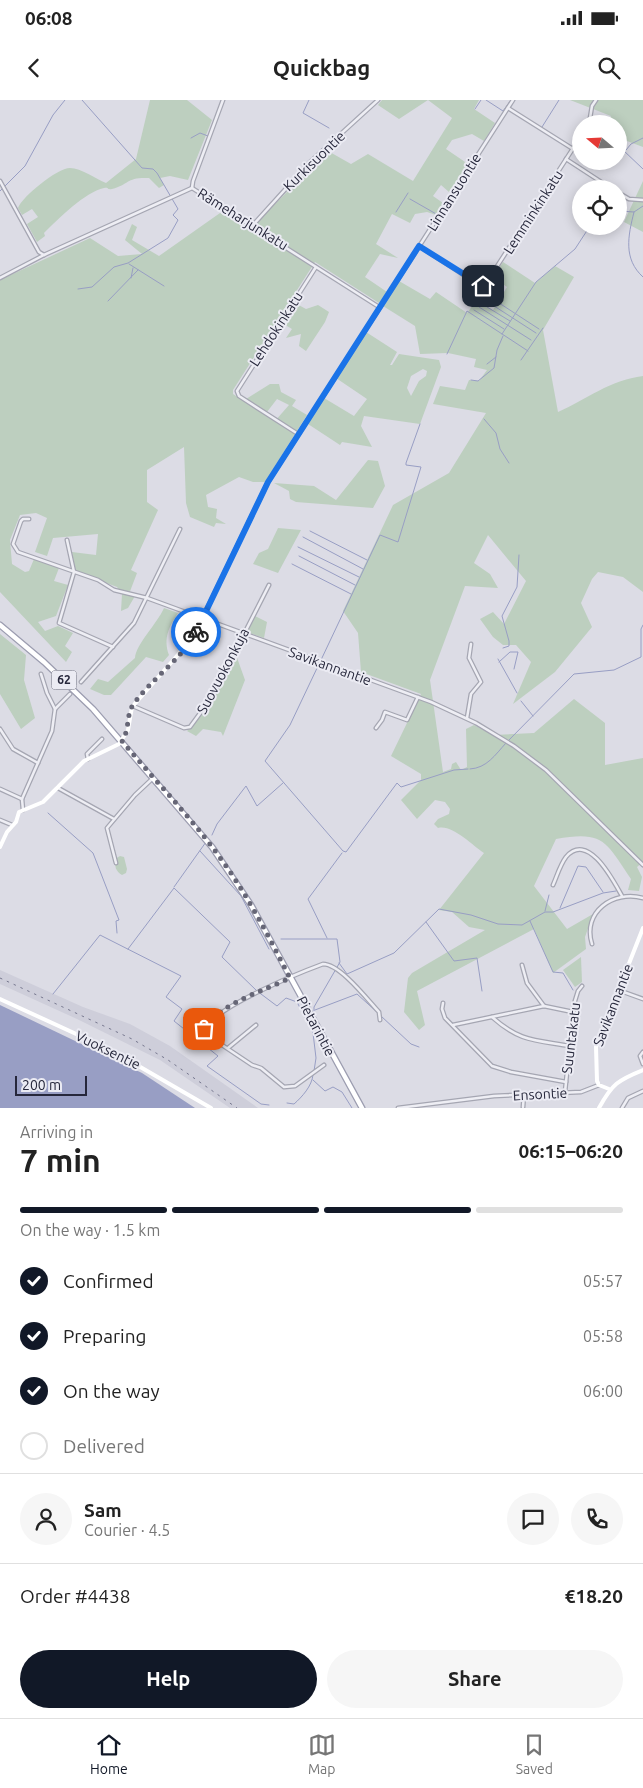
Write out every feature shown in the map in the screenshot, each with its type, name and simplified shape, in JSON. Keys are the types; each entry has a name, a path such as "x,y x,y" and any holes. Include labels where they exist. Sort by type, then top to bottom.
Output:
{"main road":[{"name":"Pietarintie","path":"0,625 68,685 122,741 190,819 229,871 251,905 362,1108"}],"street":[{"path":"192,188 192,181 223,100"},
{"name":"Kurkisuontie","path":"253,226 310,162 378,100"},
{"name":"Linnansuontie","path":"122,741 128,730 133,706 191,640 256,503 298,434 513,100"},
{"path":"592,115 595,101"},
{"path":"508,108 572,148"},
{"name":"Lemminkinkatu","path":"419,246 483,286 572,150"},
{"path":"566,159 598,180"},
{"path":"0,181 39,252 44,255"},
{"name":"Rämeharjunkatu","path":"0,278 44,255 192,188 379,307"},
{"path":"627,198 643,200"},
{"name":"Lehdokinkatu","path":"298,434 237,393 316,266"},
{"name":"Savikannantie","path":"29,519 22,518 13,544 15,550 103,583 114,590 147,598 418,697 466,718 509,742 546,770 643,865"},
{"path":"81,682 134,623 180,529"},
{"path":"67,540 74,572 59,623 113,647"},
{"name":"Suovuokonkuja","path":"133,706 188,729 207,707 269,585"},
{"path":"466,718 472,694 481,682 469,658 471,644"},
{"path":"22,810 22,799 54,727 55,709 47,693 42,674"},
{"path":"55,709 70,694"},
{"path":"376,728 387,711 407,720 418,697"},
{"path":"0,729 12,750 38,763"},
{"path":"88,759 87,754 102,739"},
{"path":"0,847 7,832 14,826 18,814 22,810 39,804 75,768 88,759 108,751 122,741"},
{"path":"116,863 107,830 114,819 153,778"},
{"path":"57,788 114,819"},
{"path":"0,789 22,799"},
{"path":"0,820 14,826"},
{"path":"553,885 566,858 572,852 586,850 593,853 600,861 622,896"},
{"path":"592,944 590,929 597,909 602,904 622,896 643,898"},
{"name":"Savikannantie","path":"598,1085 595,1060 596,1047 643,928"},
{"path":"324,1065 295,1086 287,1088 261,1068 206,1034 205,1026 238,1002 323,964 334,966 379,1012 380,1020"},
{"path":"522,965 527,983 544,1006"},
{"name":"Suuntakatu","path":"565,1092 573,1012 576,996 582,986"},
{"path":"618,990 643,999"},
{"name":"Vuoksentie","path":"0,999 125,1057 212,1108"},
{"path":"443,1003 443,1014 492,1066 511,1072 566,1082"},
{"path":"453,1026 544,1006 573,1012"},
{"path":"492,1017 512,1034 520,1037 570,1046"},
{"path":"228,1048 256,1025"},
{"path":"643,1052 640,1056 643,1064"},
{"path":"599,1108 609,1090 620,1080 643,1070"},
{"path":"598,1085 609,1090"},
{"name":"Ensontie","path":"398,1108 454,1100 585,1091 598,1085"},
{"path":"622,1108 628,1098 643,1092"},
{"path":"523,1107 524,1094"}],"shaded area":[{"path":"0,970 83,1007 130,1024 170,1046 258,1108 230,1108 160,1060 0,984"}],"green space":[{"path":"150,100 187,100 212,120 188,180 170,176 160,178 164,185 159,188 149,178 136,179 112,189 106,188 97,191 80,200 44,233 45,236 37,242 27,224 38,217 32,209 22,215 18,208 21,203 41,184 64,169 74,168 106,183 136,159"},
{"path":"382,100 428,100 399,119 378,105"},
{"path":"428,100 479,100 474,109 495,123 484,141 472,134 452,140 446,149 468,164 449,192 441,185 433,196 443,203 436,215 427,212 415,214 410,223 392,214 376,244 398,258 380,254 365,277 387,292 379,303 315,262 233,390 233,394 275,421 289,405 277,399 267,412 246,399 270,384 279,384 281,392 296,400 292,406 307,415 265,482 253,482 239,477 206,495 208,507 217,509 216,518 226,524 216,523 214,527 190,517 186,503 184,447 147,470 147,502 158,510 131,570 137,573 129,594 135,596 128,608 121,611 122,594 117,587 75,571 72,552 96,555 98,534 53,538 47,556 35,552 47,518 36,513 20,515 10,540 12,564 25,572 29,571 34,559 59,568 54,581 68,585 56,616 38,622 45,631 58,626 73,633 65,646 72,652 66,662 0,592 0,280 90,238 118,256 142,254 125,240 132,224 137,227 132,240 159,256 220,213 252,227 328,151 351,164 368,154 413,181 452,118"},
{"path":"570,100 643,100 643,147 628,141 628,115 608,115"},
{"path":"643,181 643,232 627,224 627,216"},
{"path":"503,262 535,283 555,266 574,277 543,330 558,412 620,381 643,376 643,592 623,577 598,572 592,579 581,603 592,627 555,672 513,704 531,662 516,645 503,645 493,637 480,619 493,612 504,624 526,581 488,535 474,563 490,574 498,588 465,586 430,680 443,772 451,769 452,764 456,762 461,770 467,767 466,729 474,725 493,735 534,733 574,699 605,723 605,765 643,758 643,862 637,867 642,877 639,891 628,890 631,879 609,848 602,842 584,836 556,839 534,886 567,929 593,914 585,937 586,949 553,973 534,929 417,991 425,1025 419,1030 404,1012 408,978 412,973 485,930 469,927 452,912 439,910 484,853 456,832 438,828 434,824 438,819 449,814 450,809 445,802 435,800 417,819 401,800 421,780 421,774 391,756 421,694 361,672 358,633 343,611 393,505 449,473 486,413 433,404 440,386 465,390 469,380 479,381 487,370 474,367 476,359 448,353 420,354 415,326 383,306 399,281 430,299 436,292 467,313 477,300 493,310 507,287 493,277"},
{"path":"295,303 306,309 318,305 329,312 325,322 306,351 299,346 301,334 286,338 292,329 282,323"},
{"path":"366,332 397,352 390,365 392,365 399,354 439,360 441,367 420,424 364,416 361,426 372,447 342,442 340,445 308,424 324,398 354,416 367,399 336,378","holes":["423,369 427,371 426,376 419,381 411,396 407,388 411,376"]},
{"path":"368,460 378,461 385,486 373,508 296,502 290,499 289,491 274,483 314,486 336,500"},
{"path":"278,528 301,530 278,573 253,564 259,553 268,549"},
{"path":"164,608 178,613 168,633 167,649 169,655 163,662 146,657 111,695 104,695 90,689 98,679 108,682 135,658 136,652"},
{"path":"255,616 267,622 264,638 247,632"},
{"path":"0,634 26,655 24,680 35,718 21,729 0,694"},
{"path":"236,655 245,680 223,736 221,732 203,729 196,736 187,731 208,708"},
{"path":"120,856 124,857 127,869 126,873 122,875 117,870 115,864 115,859"},
{"path":"581,957 582,982 575,987 563,970"}],"water":[{"path":"0,1005 142,1073 195,1108 0,1108"}],"waterway":[{"path":"0,191 25,166 53,115 65,100"},
{"path":"78,289 92,287 114,267 128,263 168,238 178,220 173,215 178,209 157,173 153,169 142,168 82,100"},
{"path":"309,100 303,113 329,128"},
{"path":"475,109 481,100"},
{"path":"486,100 503,111 511,100"},
{"path":"542,127 559,100"},
{"path":"191,138 200,133 208,136"},
{"path":"628,148 643,138"},
{"path":"628,155 643,169"},
{"path":"396,212 408,193"},
{"path":"410,199 438,215"},
{"path":"627,212 634,212 643,206"},
{"path":"634,212 629,238 630,255 632,263 643,277"},
{"path":"502,334 536,282 575,249 584,235"},
{"path":"129,264 164,286"},
{"path":"131,278 133,268"},
{"path":"108,301 138,270"},
{"path":"496,301 539,329"},
{"path":"491,304 536,333"},
{"path":"479,307 531,340"},
{"path":"487,307 510,321"},
{"path":"474,310 504,329"},
{"path":"447,354 467,311 528,351"},
{"path":"521,360 543,328"},
{"path":"471,380 478,381 494,368 497,350 503,336"},
{"path":"487,364 496,357"},
{"path":"484,419 496,433 500,449 509,463"},
{"path":"321,660 380,535 398,542 421,467 406,465 420,424"},
{"path":"310,531 367,560"},
{"path":"303,537 363,569"},
{"path":"298,547 359,577"},
{"path":"503,648 509,646 509,641 502,616 517,587 519,555"},
{"path":"299,556 355,585"},
{"path":"292,564 351,594"},
{"path":"509,740 574,674 614,670 641,657 641,629 643,625"},
{"path":"499,662 510,652 518,652 514,669"},
{"path":"498,659 517,693"},
{"path":"319,664 290,725 265,761 343,851 346,852 397,783 401,787 454,770 468,769"},
{"path":"521,701 533,716"},
{"path":"470,769 486,763 506,743"},
{"path":"212,835 217,824 246,786 257,806 283,783"},
{"path":"48,813 93,853 119,920 116,921 117,933"},
{"path":"174,887 206,842"},
{"path":"200,851 241,896 269,949"},
{"path":"327,938 308,899 342,853"},
{"path":"560,908 578,866 586,867 603,892"},
{"path":"128,949 174,888 230,942 222,957 257,991 277,1006 286,998 297,1002 313,1033 316,1058 314,1071"},
{"path":"339,963 347,974 394,953 439,909 471,915 498,924 522,925 545,912 553,912 603,893 616,891"},
{"path":"545,911 549,895"},
{"path":"530,921 553,972 563,973 573,990"},
{"path":"426,922 454,961 477,958 482,991"},
{"path":"53,994 100,935 181,976 166,997 182,1009 174,1021 218,1056 207,1066 261,1104 269,1105"},
{"path":"281,939 337,939 340,962 314,1007 314,1011"},
{"path":"315,1010 357,994 378,1013"},
{"path":"381,1016 411,1044 419,1047"},
{"path":"287,1103 294,1104 300,1098 309,1087 313,1075"},
{"path":"313,1080 325,1091 333,1087 342,1092 352,1108"}],"railway":[{"path":"0,978 132,1039 168,1060 237,1108"}],"way so far":[{"path":"196,632 133,706 130,712 127,734 122,741 205,837 251,905 290,978 246,997 224,1010 209,1022 204,1029"}],"route":[{"path":"196,632 268,482 419,246 483,286"}]}
